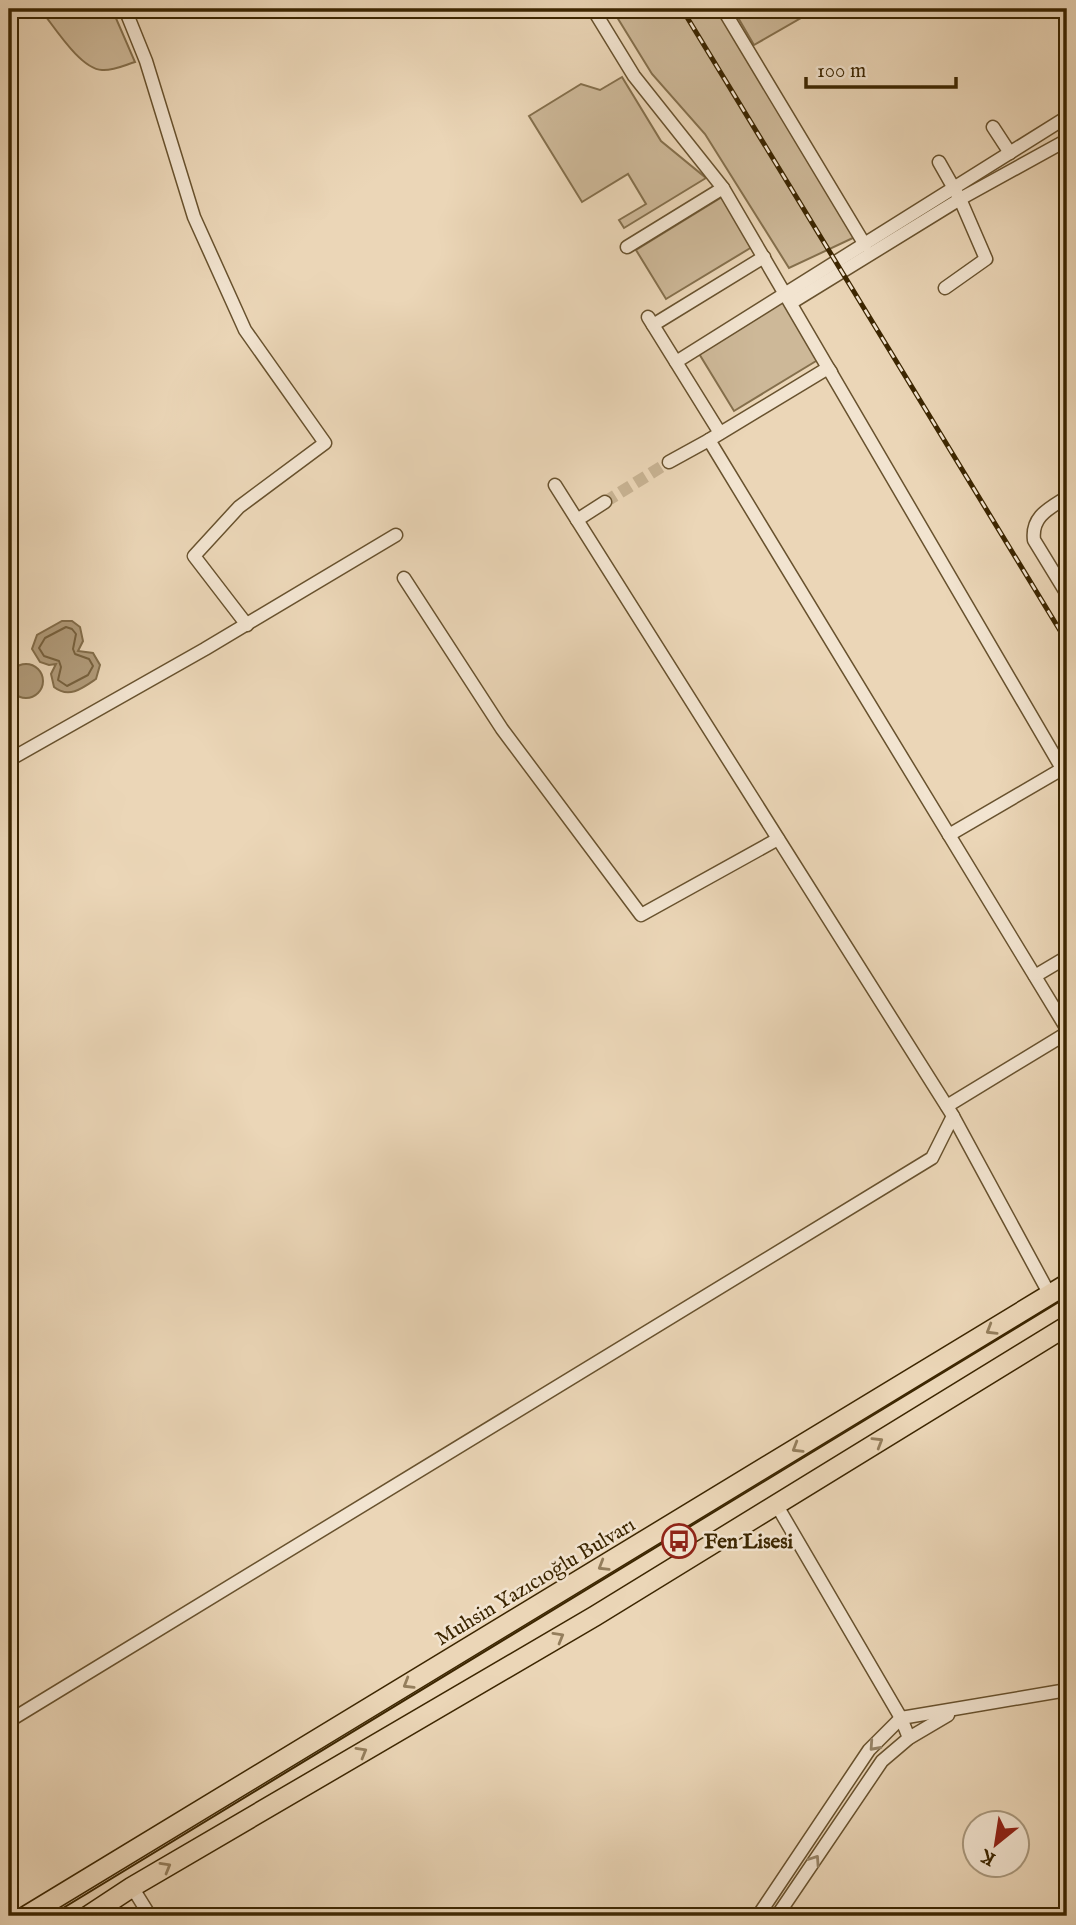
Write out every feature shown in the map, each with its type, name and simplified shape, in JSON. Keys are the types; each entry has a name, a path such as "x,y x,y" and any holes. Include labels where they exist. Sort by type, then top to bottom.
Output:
{"highway":[{"name":"Muhsin Yazıcıoğlu Bulvarı","path":"26,1916 1050,1295 1067,1282"},
{"path":"88,1916 132,1887 594,1616 1066,1328"}],"street":[{"path":"125,9 146,61 194,217 245,330 325,443 239,508 194,556 247,625"},
{"path":"593,9 634,76 723,188 1065,773 949,835"},
{"path":"723,9 865,245"},
{"path":"676,362 788,299 957,194 1010,153 1067,117"},
{"path":"993,127 1010,153"},
{"path":"788,299 865,245 957,194 1067,140"},
{"path":"939,162 957,194 986,259 945,288"},
{"path":"626,247 723,188"},
{"path":"9,1720 932,1158 950,1111 1067,1031 714,437 676,362 650,321 764,257"},
{"path":"668,462 828,368 831,372"},
{"path":"555,485 950,1111 1050,1295"},
{"path":"1067,497 1040,516 1034,526 1033,535 1067,594"},
{"path":"577,520 605,502"},
{"path":"9,760 247,625 396,535"},
{"path":"404,578 502,729 641,915 779,839"},
{"path":"1035,976 1067,957"},
{"path":"776,1504 901,1718 909,1738"},
{"path":"758,1916 869,1750 901,1718 1067,1690"},
{"path":"777,1916 882,1761 909,1738 954,1711"},
{"path":"132,1887 150,1916"}],"shaded area":[{"path":"40,9 112,9 135,62 110,70 94,68 76,55"},
{"path":"612,9 720,9 855,237 789,268 705,134 652,74"},
{"path":"733,9 812,9 813,11 754,45"},
{"path":"622,77 661,141 706,178 624,228 619,220 646,204 628,174 582,202 529,116 581,84 600,90"},
{"path":"722,197 752,247 666,299 636,250"},
{"path":"784,299 821,358 734,411 698,352"}],"water":[{"path":"62,621 72,621 80,627 83,641 78,651 93,653 100,665 96,679 81,689 70,692 54,687 51,674 56,664 40,662 32,649 37,635"},
{"path":"26,664 38,669 43,681 38,693 26,698 14,693 9,681 14,669"}],"tunnel":[{"path":"605,502 669,462"}],"tram line":[{"path":"50,1916 1067,1297"}],"railway":[{"path":"682,9 1067,642"}],"place":[{"name":"Fen Lisesi","path":"679,1541"}]}
